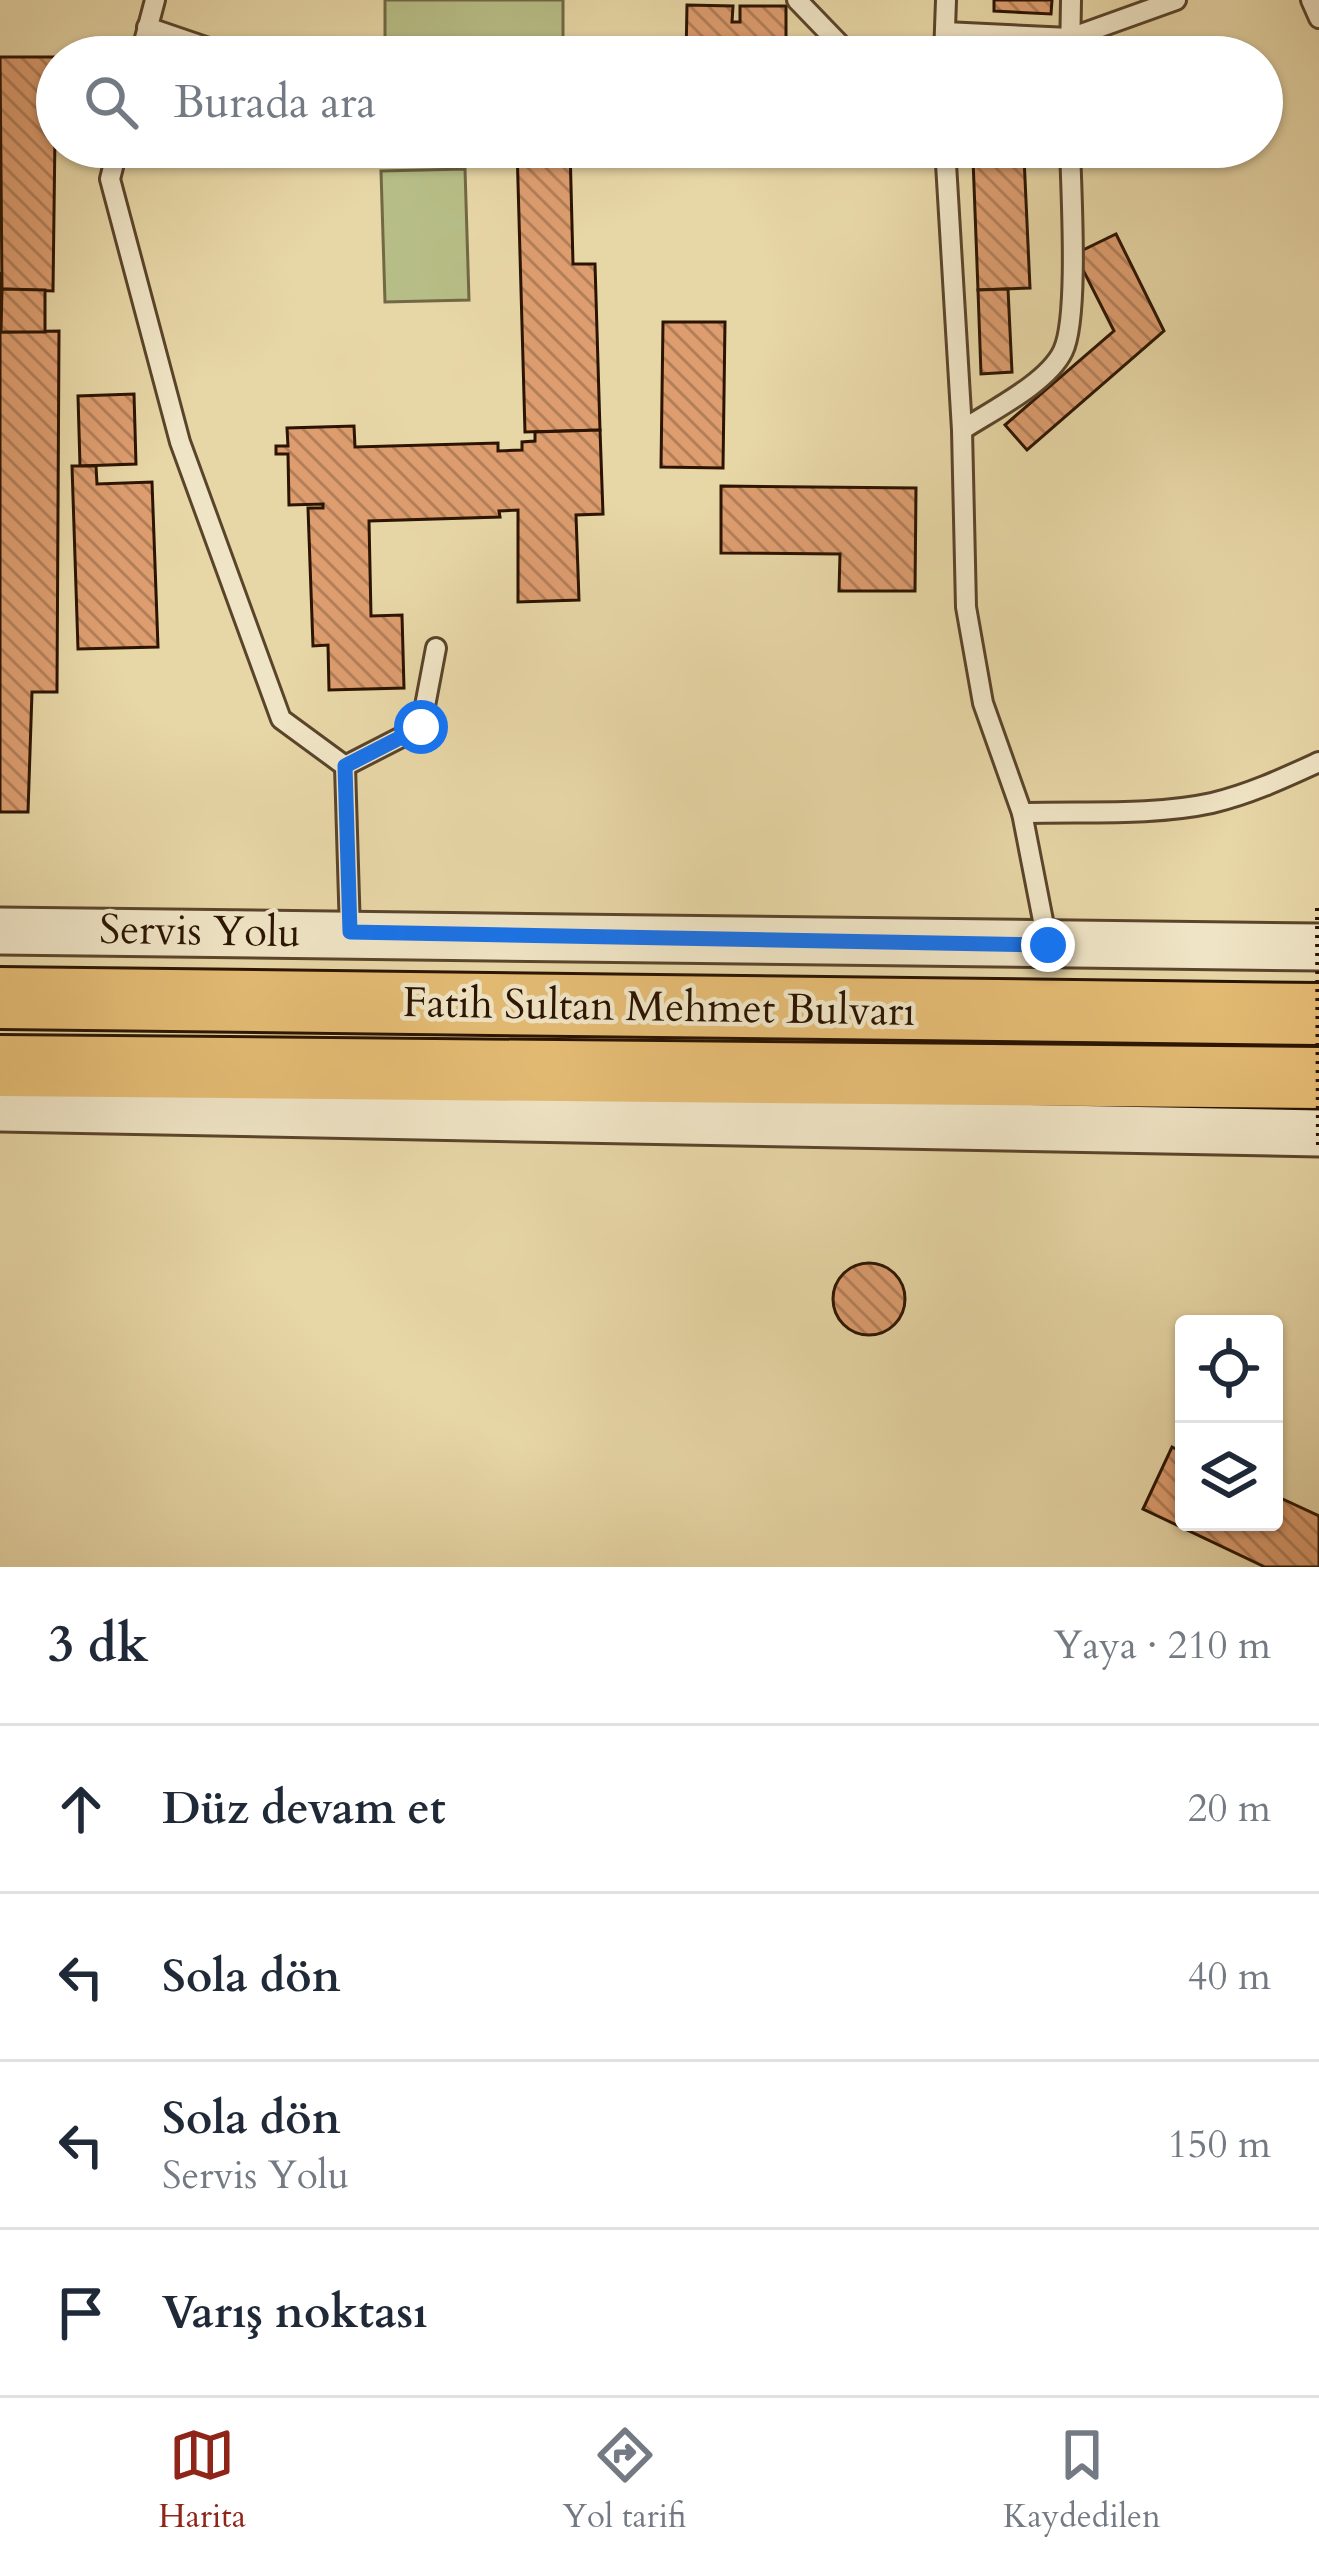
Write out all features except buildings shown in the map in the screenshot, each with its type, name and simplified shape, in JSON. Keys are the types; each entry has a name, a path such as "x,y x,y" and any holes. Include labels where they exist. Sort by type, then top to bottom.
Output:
{"highway":[{"name":"Fatih Sultan Mehmet Bulvarı","path":"0,998 1319,1014"},
{"name":"Fatih Sultan Mehmet Bulvarı","path":"0,1066 1319,1078"}],"street":[{"name":"Servis Yolu","path":"0,931 1305,947"},
{"path":"0,1108 1313,1139"}],"lane":[{"path":"146,36 155,0"},
{"path":"797,0 832,36"},
{"path":"945,36 946,0"},
{"path":"1070,36 1071,0"},
{"path":"1095,36 1175,0"},
{"path":"1311,0 1319,18"},
{"path":"148,27 174,36"},
{"path":"945,32 978,36"},
{"path":"113,168 110,179 180,442 280,719 345,766"},
{"path":"945,168 962,430 966,607 983,703 1022,813 1048,945"},
{"path":"962,430 1032,385 1064,351 1071,304 1070,168"},
{"path":"345,766 421,727 436,648"},
{"path":"1022,813 1180,808 1215,802 1319,762"},
{"path":"345,766 350,932"}],"path":[{"path":"1313,1139 1318,908"}],"green space":[{"path":"385,0 563,0 563,36 385,36"},
{"path":"465,169 469,300 385,302 381,171"}],"route":[{"path":"421,727 345,766 350,932 1048,945"}]}
